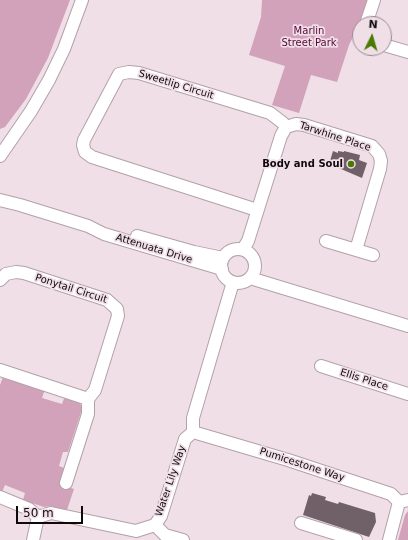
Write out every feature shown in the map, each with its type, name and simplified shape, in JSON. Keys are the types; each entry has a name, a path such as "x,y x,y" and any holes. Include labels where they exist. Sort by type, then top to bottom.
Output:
{"street":[{"path":"0,156 31,111 49,80 64,49 82,0"},
{"path":"369,16 374,0"},
{"path":"392,47 408,52"},
{"name":"Sweetlip Circuit","path":"257,210 92,157 86,152 83,145 84,140 114,81 119,74 128,72 140,72 270,113 277,117 286,127"},
{"name":"Tarwhine Place","path":"286,127 296,124 304,124 372,146 379,154 381,161 380,169 356,250"},
{"path":"243,249 248,241 281,136 286,127"},
{"path":"0,145 11,138"},
{"name":"Attenuata Drive","path":"0,190 20,205"},
{"name":"Attenuata Drive","path":"0,200 88,226 104,234 222,264"},
{"path":"326,241 373,255"},
{"path":"243,249 253,257 253,273 245,281 233,282 228,279 222,264 232,250 243,249"},
{"name":"Ponytail Circuit","path":"0,280 6,274 16,272 24,273 107,300 117,309 118,316 98,382 95,390 88,399 88,414 66,483"},
{"path":"253,273 310,295 408,326"},
{"name":"Water Lily Way","path":"38,517 50,513 136,531 155,525 161,515 185,440 193,432 193,418 233,282"},
{"name":"Ellis Place","path":"321,366 408,394"},
{"path":"0,370 88,399"},
{"name":"Pumicestone Way","path":"193,432 288,460 391,494 404,501"},
{"path":"0,498 29,509 38,517 33,540"},
{"path":"389,540 404,501"},
{"path":"301,523 326,536 356,540"},
{"path":"155,525 166,535 183,540"}],"green space":[{"path":"0,0 70,0 48,58 26,99 5,127 0,129"},
{"name":"Marlin Street Park","path":"262,0 368,0 363,16 352,16 352,39 337,82 311,75 299,113 272,105 285,66 249,55 261,17"},
{"path":"3,377 45,389 42,398 62,404 65,396 80,403 82,409 68,452 63,452 59,466 64,468 59,484 74,489 67,510 50,506 44,507 23,500 25,493 5,485 2,492 0,491 0,385"},
{"path":"408,511 408,540 398,540 405,515"}],"building":[{"name":"Body and Soul","path":"333,151 338,153 338,151 344,151 360,155 359,160 367,163 362,178 334,166 335,162 330,161"},
{"path":"312,493 326,497 325,500 338,504 339,502 375,513 376,522 369,537 303,515 309,495 311,496"}],"place":[{"name":"Body and Soul","path":"351,164"}]}
